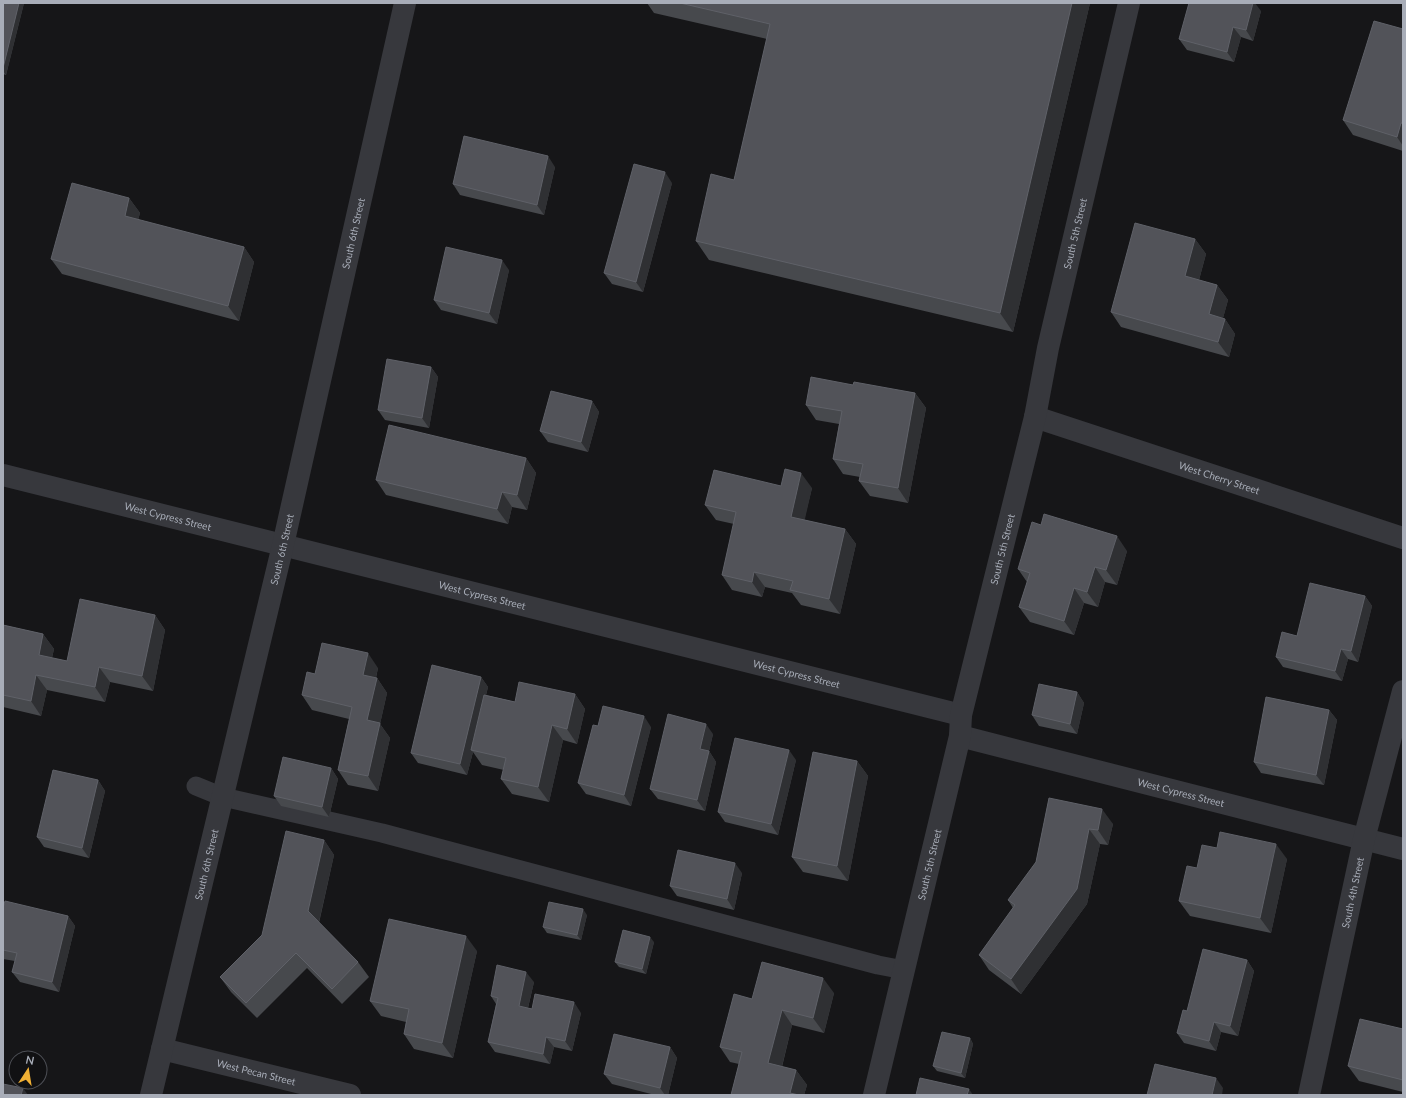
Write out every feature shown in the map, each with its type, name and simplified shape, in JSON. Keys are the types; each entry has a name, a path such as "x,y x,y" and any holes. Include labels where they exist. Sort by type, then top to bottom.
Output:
{"street":[{"name":"South 6th Street","path":"151,1095 283,546 405,3"},
{"name":"South 5th Street","path":"874,1095 960,726 1035,417 1048,348 1129,3"},
{"name":"West Cherry Street","path":"1035,417 1403,538"},
{"name":"West Cypress Street","path":"3,475 283,546 960,726 1364,839 1403,848"},
{"name":"South 4th Street","path":"1309,1095 1364,839 1403,691"},
{"name":"West Pecan Street","path":"162,1049 350,1095"}],"lane":[{"path":"196,786 223,797 382,833 878,965 904,970"}],"building":[{"path":"3,3 19,3 3,68"},
{"path":"680,3 1072,3 1000,313 696,241 711,174 734,180 770,24"},
{"path":"1189,3 1253,3 1246,30 1233,27 1227,52 1179,39"},
{"path":"1374,21 1403,29 1403,123 1401,123 1397,137 1343,120"},
{"path":"464,136 548,156 537,205 453,184"},
{"path":"634,164 665,172 636,282 604,273"},
{"path":"72,183 129,198 125,216 244,247 228,306 51,259"},
{"path":"1135,223 1195,239 1185,276 1217,285 1209,314 1225,319 1218,342 1111,312"},
{"path":"446,247 502,260 489,313 434,300"},
{"path":"387,359 431,367 422,418 378,410"},
{"path":"811,377 853,385 854,382 915,393 898,488 859,481 863,464 833,459 842,411 806,405"},
{"path":"551,391 592,401 581,442 540,431"},
{"path":"389,425 526,458 517,495 502,492 497,509 376,480"},
{"path":"785,469 801,473 791,517 845,529 829,599 790,590 793,581 754,572 752,582 722,575 736,512 705,505 714,470 781,486"},
{"path":"1044,514 1117,536 1106,570 1095,567 1087,592 1074,588 1064,621 1019,607 1030,573 1018,569 1032,522 1041,525"},
{"path":"1310,583 1365,596 1351,651 1341,649 1335,671 1276,657 1282,632 1297,636"},
{"path":"80,599 155,615 142,676 99,667 95,687 36,675 31,701 3,695 3,625 43,634 39,655 67,661"},
{"path":"322,643 368,653 363,675 377,678 367,720 380,723 368,776 338,770 352,707 302,695 307,672 315,674"},
{"path":"432,665 481,677 460,764 411,753"},
{"path":"519,682 575,694 567,729 552,725 538,787 501,779 506,758 471,750 484,695 515,702"},
{"path":"1039,684 1077,692 1070,724 1032,715"},
{"path":"1266,697 1329,710 1316,775 1254,762"},
{"path":"603,706 644,716 624,795 578,783 593,725 598,726"},
{"path":"668,714 706,724 700,749 709,751 697,800 650,789"},
{"path":"735,738 789,750 771,824 718,812"},
{"path":"813,752 857,761 837,866 792,857"},
{"path":"283,757 331,768 322,807 274,796"},
{"path":"53,770 98,780 82,848 37,837"},
{"path":"1049,798 1102,809 1098,830 1089,829 1077,889 1011,979 979,955 1015,905 1008,900 1036,862"},
{"path":"286,831 324,840 308,911 358,962 332,989 296,953 246,1003 220,977 262,935"},
{"path":"1220,832 1276,844 1260,918 1179,901 1187,866 1197,868 1202,845 1217,848"},
{"path":"678,850 735,863 727,899 670,886"},
{"path":"5,901 68,916 52,982 12,972 17,953 3,950 3,908"},
{"path":"549,902 583,909 577,935 543,927"},
{"path":"389,919 466,936 442,1043 404,1034 409,1009 370,1001"},
{"path":"623,930 650,937 642,969 615,962"},
{"path":"1203,949 1247,960 1230,1026 1214,1022 1209,1041 1177,1033 1183,1010 1187,1011"},
{"path":"762,962 823,978 813,1018 782,1010 768,1063 796,1070 790,1093 799,1095 731,1095 742,1052 720,1047 734,994 752,999"},
{"path":"497,965 526,972 519,1006 532,1009 535,994 574,1002 565,1041 546,1037 543,1054 488,1042 498,998 491,996"},
{"path":"1360,1019 1403,1029 1403,1080 1348,1066"},
{"path":"942,1032 970,1038 961,1073 933,1066"},
{"path":"614,1034 670,1047 660,1088 604,1074"},
{"path":"1155,1064 1216,1078 1212,1095 1147,1095"},
{"path":"920,1078 969,1089 967,1095 916,1095"},
{"path":"3,1084 8,1085 8,1090 22,1090 21,1095 3,1095"}]}
